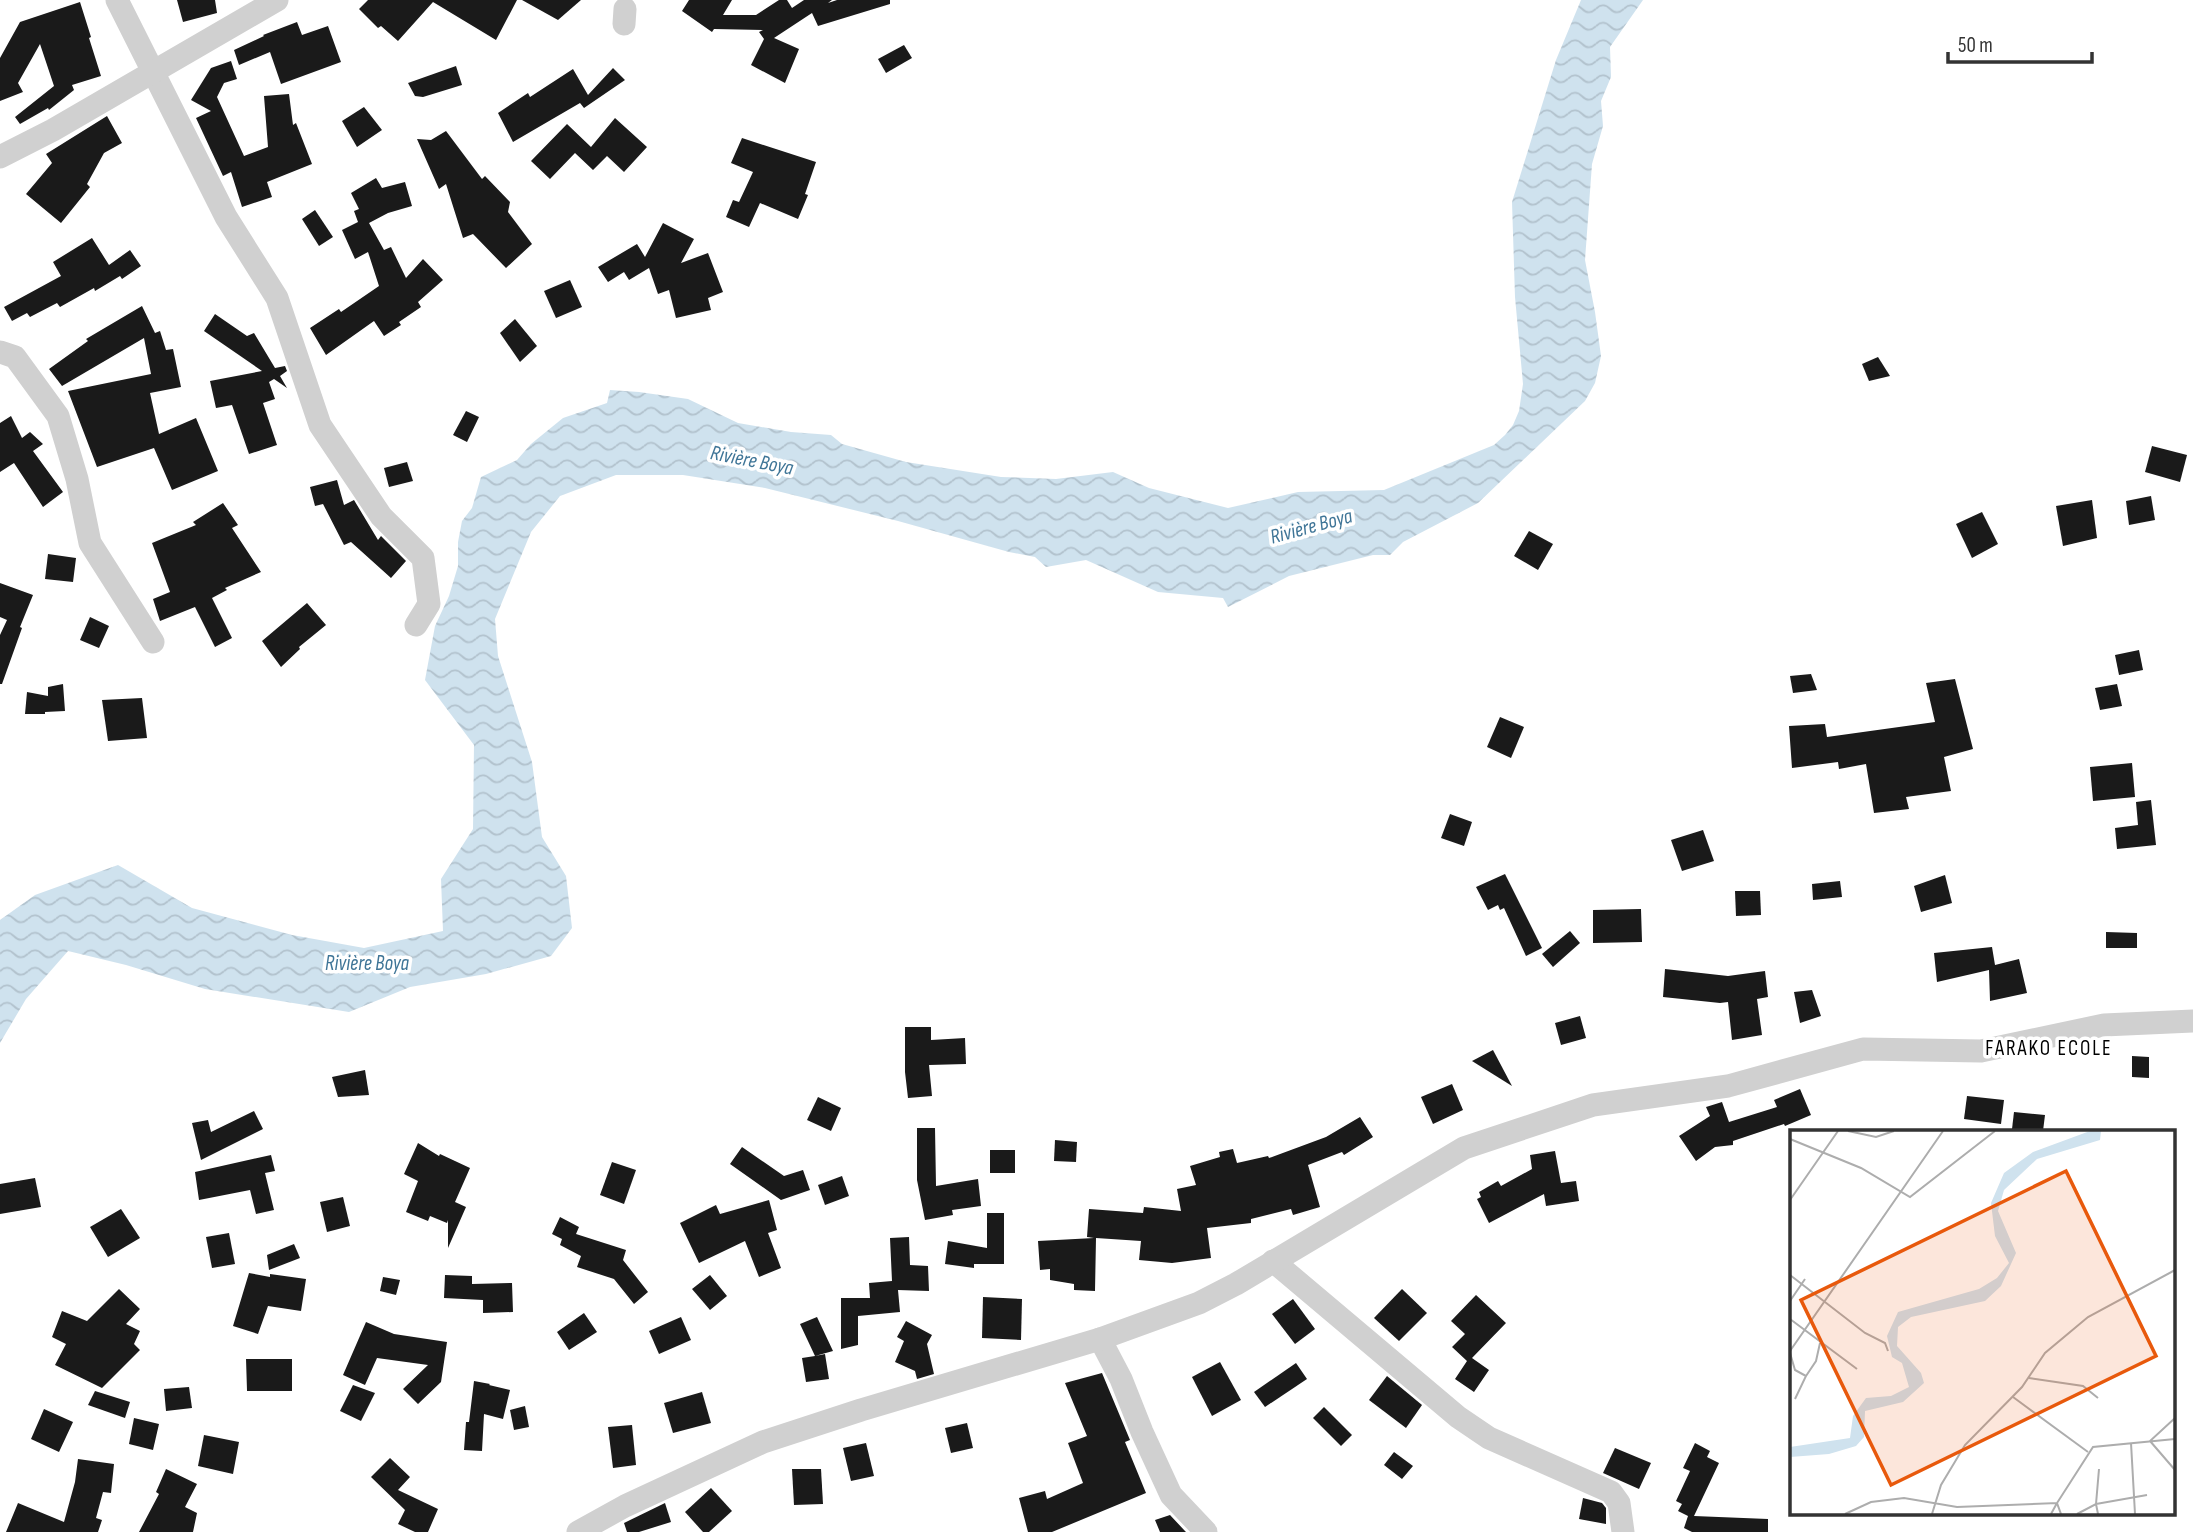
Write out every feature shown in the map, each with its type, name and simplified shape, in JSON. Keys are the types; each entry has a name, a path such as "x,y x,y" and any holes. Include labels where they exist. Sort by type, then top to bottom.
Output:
{"street":[{"path":"117,0 226,217 277,298 320,425 381,516 423,558 429,604 416,625"},
{"path":"0,157 53,130 277,0"},
{"path":"0,352 15,357 58,416 77,479 90,543 153,642"},
{"path":"578,1532 625,1506 763,1442 1100,1339 1199,1303 1464,1149 1593,1105 1728,1086 1863,1049 1981,1051 2084,1021 2104,1024 2193,1021"},
{"path":"1273,1261 1458,1417 1489,1438 1611,1492 1619,1503 1623,1532"},
{"path":"1100,1339 1121,1379 1171,1495 1206,1532"}],"water":[{"name":"Rivière Boya","path":"1581,0 1643,0 1610,47 1611,77 1601,101 1603,126 1592,164 1585,260 1601,356 1595,383 1585,401 1478,503 1403,542 1390,555 1373,555 1289,576 1228,607 1223,598 1158,592 1086,560 1046,567 1035,557 765,488 683,475 616,475 560,496 531,532 495,619 498,656 532,762 542,837 566,876 572,928 551,956 486,974 410,987 349,1012 205,989 68,951 26,999 0,1043 0,920 35,895 118,865 192,908 292,935 364,948 443,931 441,879 473,829 474,745 425,680 435,626 449,596 458,566 458,542 462,521 472,508 481,477 517,460 531,444 563,418 607,403 610,390 688,399 738,423 791,432 831,435 842,444 906,462 1001,477 1056,479 1113,472 1149,488 1228,508 1298,492 1384,490 1494,445 1513,425 1519,411 1523,384 1515,297 1512,202 1556,60"}],"building":[{"path":"177,0 215,0 217,13 183,22"},
{"path":"368,0 517,0 496,40 433,2 398,41 381,26 378,28 359,9"},
{"path":"522,0 581,0 558,20"},
{"path":"689,0 732,0 723,15 756,15 779,0 787,0 792,8 804,0 832,0 828,3 837,0 890,0 890,4 818,26 812,13 774,38 799,49 785,83 751,65 764,39 759,32 763,30 714,29 712,32 682,11"},
{"path":"80,2 101,76 72,85 74,90 49,110 48,108 20,124 15,117 54,86 40,44 18,83 23,92 0,101 0,58 20,22"},
{"path":"297,22 302,35 328,26 341,62 281,84 270,52 239,65 234,50"},
{"path":"904,45 912,58 886,73 878,59"},
{"path":"231,61 237,79 224,83 217,97 244,156 268,147 264,96 289,94 293,125 296,123 312,164 267,182 272,197 242,207 231,172 223,176 196,118 211,111 191,100 211,68"},
{"path":"456,66 462,85 423,97 415,96 408,83"},
{"path":"613,68 625,80 584,108 580,103 513,142 498,113 528,93 530,97 573,69 588,95"},
{"path":"364,107 382,130 357,147 342,121"},
{"path":"107,116 122,143 104,153 87,184 90,187 61,223 26,194 52,163 46,154"},
{"path":"615,118 647,147 624,172 607,156 593,170 575,153 550,179 531,161 567,124 591,147"},
{"path":"446,131 482,179 485,176 510,202 508,212 532,244 506,268 473,234 463,238 446,184 439,189 417,139 431,140"},
{"path":"742,138 816,162 805,194 808,195 798,219 760,203 749,227 726,217 733,200 739,202 753,172 731,163"},
{"path":"376,178 382,188 405,182 412,206 388,213 369,223 384,250 391,247 406,278 423,259 443,280 418,302 421,307 384,336 374,321 326,355 310,328 339,309 341,312 379,286 368,252 355,259 342,230 358,222 354,211 359,209 351,193"},
{"path":"315,210 333,237 319,246 302,219"},
{"path":"663,223 694,239 681,263 708,253 723,292 708,298 711,310 676,318 669,290 658,294 649,268 629,280 624,272 608,282 598,267 637,244 645,257"},
{"path":"92,238 109,265 130,250 141,266 122,279 120,276 60,307 57,303 30,317 27,313 12,321 4,307 61,276 53,262"},
{"path":"570,280 582,307 556,318 544,291"},
{"path":"142,306 155,333 160,331 166,350 173,349 181,387 150,393 159,434 196,418 218,471 172,490 154,448 97,467 68,391 151,374 144,338 62,386 49,369 88,341 86,339"},
{"path":"215,314 247,336 254,333 275,368 285,366 287,371 280,376 287,388 274,379 269,382 275,399 263,403 277,445 249,454 232,405 216,408 210,381 262,371 204,331"},
{"path":"515,319 537,346 520,362 500,333"},
{"path":"1878,357 1890,376 1869,381 1862,364"},
{"path":"466,411 479,417 467,442 453,435"},
{"path":"11,416 22,438 30,432 43,444 33,451 63,492 43,507 14,463 0,472 0,423"},
{"path":"2152,446 2187,455 2180,482 2145,472"},
{"path":"407,462 413,481 389,487 384,468"},
{"path":"337,480 344,505 354,500 378,540 381,536 406,561 391,578 351,542 344,545 323,504 315,506 310,487"},
{"path":"2151,496 2155,520 2129,525 2126,501"},
{"path":"2092,500 2097,538 2063,546 2056,506"},
{"path":"223,503 238,525 232,528 261,572 225,588 227,590 212,598 232,638 215,647 195,607 160,621 153,599 170,592 152,543 196,525 193,522"},
{"path":"1982,512 1998,544 1972,558 1956,524"},
{"path":"1529,531 1553,544 1538,570 1514,556"},
{"path":"48,554 76,558 73,582 45,579"},
{"path":"0,583 33,595 2,684 0,635 7,620 0,617"},
{"path":"307,603 326,625 299,647 281,667 262,641"},
{"path":"90,617 109,626 99,648 80,640"},
{"path":"2139,650 2143,670 2119,675 2115,655"},
{"path":"1811,674 1817,690 1793,693 1790,676"},
{"path":"1955,679 1973,749 1944,757 1951,791 1906,797 1909,809 1874,813 1866,764 1839,769 1838,762 1792,768 1789,726 1825,724 1827,737 1935,722 1926,683"},
{"path":"63,684 65,711 25,714 27,692 48,696 48,687"},
{"path":"2117,684 2122,706 2100,710 2095,688"},
{"path":"142,698 147,738 108,741 102,700"},
{"path":"1500,717 1524,727 1511,758 1487,747"},
{"path":"2132,763 2135,797 2093,801 2090,767"},
{"path":"2151,800 2156,845 2117,849 2115,828 2138,825 2136,802"},
{"path":"1450,814 1472,822 1464,846 1441,838"},
{"path":"1703,830 1714,861 1682,871 1671,840"},
{"path":"1505,874 1542,948 1526,956 1504,908 1500,910 1498,905 1488,910 1476,887"},
{"path":"1945,875 1952,903 1921,912 1914,886"},
{"path":"1840,881 1842,897 1813,900 1812,884"},
{"path":"1735,891 1760,891 1761,915 1736,916"},
{"path":"1641,909 1642,942 1593,943 1593,910"},
{"path":"1570,931 1580,943 1553,967 1542,954"},
{"path":"2106,932 2137,933 2137,948 2106,948"},
{"path":"1992,947 1995,965 2019,959 2027,993 1990,1001 1989,970 1937,982 1934,953"},
{"path":"1665,969 1728,976 1765,971 1768,997 1757,999 1762,1035 1732,1040 1728,1002 1663,997"},
{"path":"1812,990 1821,1016 1800,1023 1794,992"},
{"path":"1580,1016 1586,1038 1561,1045 1555,1023"},
{"path":"905,1027 931,1027 931,1040 965,1038 966,1064 929,1065 932,1096 908,1098"},
{"path":"1493,1050 1512,1086 1472,1061"},
{"path":"2132,1056 2149,1057 2149,1078 2132,1077"},
{"path":"365,1070 369,1095 338,1097 332,1077"},
{"path":"1452,1084 1463,1110 1433,1124 1421,1097"},
{"path":"1800,1089 1811,1115 1785,1126 1784,1124 1733,1141 1733,1145 1715,1147 1696,1161 1679,1136 1710,1116 1706,1107 1722,1102 1729,1122 1777,1107 1774,1100"},
{"path":"1967,1096 2004,1100 2001,1124 1964,1119"},
{"path":"818,1097 841,1108 831,1131 807,1120"},
{"path":"254,1111 263,1129 201,1160 192,1123 208,1120 211,1132"},
{"path":"2014,1112 2045,1115 2043,1130 2012,1129"},
{"path":"1360,1117 1373,1137 1344,1155 1342,1152 1308,1165 1320,1207 1293,1215 1291,1209 1251,1219 1251,1223 1207,1228 1211,1258 1172,1263 1139,1260 1141,1241 1096,1238 1095,1291 1074,1290 1074,1284 1050,1280 1050,1269 1040,1270 1038,1241 1094,1238 1087,1237 1089,1209 1143,1213 1144,1207 1181,1211 1177,1189 1196,1185 1190,1166 1220,1157 1219,1152 1233,1149 1237,1163 1268,1156 1269,1158 1326,1137"},
{"path":"917,1128 935,1128 936,1186 978,1179 981,1206 952,1210 953,1215 925,1220 917,1180"},
{"path":"1055,1140 1077,1142 1076,1162 1054,1161"},
{"path":"418,1143 439,1156 440,1154 470,1168 455,1202 466,1207 448,1248 448,1220 447,1223 430,1216 428,1221 406,1212 418,1181 404,1174"},
{"path":"742,1147 784,1176 803,1170 810,1190 781,1200 730,1164"},
{"path":"990,1150 1015,1150 1015,1173 990,1173"},
{"path":"1555,1151 1561,1183 1576,1181 1579,1201 1546,1206 1544,1194 1489,1223 1477,1199 1481,1197 1479,1192 1498,1181 1501,1186 1532,1169 1530,1155"},
{"path":"271,1155 275,1171 265,1173 274,1210 256,1214 250,1190 199,1200 195,1172"},
{"path":"612,1162 636,1170 624,1204 600,1195"},
{"path":"842,1176 849,1196 825,1205 818,1185"},
{"path":"35,1178 41,1207 0,1214 0,1184"},
{"path":"343,1197 350,1226 327,1232 320,1202"},
{"path":"769,1200 777,1230 768,1233 781,1268 759,1277 745,1241 699,1263 680,1223 716,1205 720,1214"},
{"path":"121,1209 140,1238 108,1257 90,1227"},
{"path":"987,1213 1004,1213 1004,1264 974,1264 974,1268 945,1264 948,1241 987,1248"},
{"path":"560,1217 579,1227 576,1234 626,1250 623,1260 648,1292 634,1304 614,1279 577,1267 581,1256 560,1245 562,1239 552,1234"},
{"path":"229,1233 235,1264 212,1268 206,1237"},
{"path":"909,1237 910,1265 928,1266 929,1291 898,1290 900,1312 858,1316 858,1345 841,1349 841,1298 870,1298 869,1283 892,1281 890,1238"},
{"path":"294,1244 300,1258 269,1270 267,1255"},
{"path":"249,1273 306,1279 301,1311 268,1306 258,1334 233,1326"},
{"path":"445,1275 472,1276 472,1284 512,1283 513,1312 483,1313 483,1300 444,1298"},
{"path":"710,1275 727,1296 710,1310 692,1289"},
{"path":"383,1277 400,1280 396,1295 380,1291"},
{"path":"119,1289 140,1309 126,1324 140,1331 134,1344 140,1350 102,1388 55,1365 66,1344 52,1337 62,1311 87,1321"},
{"path":"1402,1289 1427,1313 1399,1341 1374,1318"},
{"path":"1476,1295 1506,1323 1472,1358 1489,1370 1474,1392 1455,1379 1467,1361 1452,1347 1465,1334 1451,1321"},
{"path":"983,1297 1022,1299 1021,1340 982,1338"},
{"path":"1293,1299 1315,1329 1295,1344 1272,1314"},
{"path":"584,1313 597,1332 569,1350 557,1332"},
{"path":"681,1317 691,1340 659,1354 649,1331"},
{"path":"817,1317 833,1351 815,1356 800,1324"},
{"path":"906,1321 932,1335 927,1344 934,1374 917,1379 915,1371 895,1362 904,1341 897,1337"},
{"path":"366,1322 394,1334 447,1342 441,1382 418,1404 403,1389 428,1365 377,1358 365,1385 343,1375"},
{"path":"825,1354 829,1379 806,1382 802,1358"},
{"path":"246,1359 292,1359 292,1391 247,1391"},
{"path":"1220,1362 1241,1400 1212,1416 1192,1377"},
{"path":"1296,1363 1307,1379 1265,1407 1254,1392"},
{"path":"1102,1373 1130,1440 1125,1442 1146,1493 1052,1532 1028,1532 1019,1498 1045,1491 1047,1499 1083,1483 1068,1443 1087,1436 1065,1383"},
{"path":"1387,1376 1422,1405 1406,1428 1369,1400"},
{"path":"474,1381 510,1390 503,1419 484,1414 482,1451 464,1450"},
{"path":"353,1385 375,1393 361,1421 340,1411"},
{"path":"189,1387 192,1408 166,1411 164,1389"},
{"path":"95,1391 130,1402 125,1418 88,1405"},
{"path":"702,1392 711,1423 673,1433 664,1403"},
{"path":"525,1406 529,1427 514,1430 510,1410"},
{"path":"1324,1407 1352,1435 1341,1446 1313,1418"},
{"path":"44,1409 73,1422 59,1452 31,1439"},
{"path":"134,1418 159,1424 153,1450 129,1444"},
{"path":"967,1423 973,1448 951,1453 945,1428"},
{"path":"632,1425 636,1465 613,1468 608,1427"},
{"path":"204,1435 239,1442 233,1474 198,1466"},
{"path":"866,1443 874,1476 851,1481 843,1448"},
{"path":"1695,1443 1710,1451 1707,1457 1719,1463 1694,1516 1768,1519 1768,1532 1692,1532 1684,1528 1688,1516 1678,1511 1682,1504 1676,1501 1690,1471 1683,1468"},
{"path":"1615,1448 1651,1463 1639,1489 1603,1473"},
{"path":"1394,1452 1413,1466 1402,1479 1384,1465"},
{"path":"390,1458 410,1477 398,1490 438,1509 428,1532 415,1532 398,1524 405,1510 371,1477"},
{"path":"78,1459 114,1464 111,1493 103,1492 96,1518 102,1520 98,1532 6,1532 18,1503 64,1522"},
{"path":"166,1469 197,1484 185,1507 197,1513 193,1532 139,1532 159,1494 156,1492"},
{"path":"792,1469 821,1469 823,1504 794,1505"},
{"path":"711,1488 732,1511 709,1532 703,1532 685,1512"},
{"path":"1583,1498 1602,1503 1606,1508 1606,1524 1579,1519"},
{"path":"665,1503 671,1522 639,1532 627,1532 624,1523"},
{"path":"1170,1515 1186,1532 1160,1532 1155,1520"}],"district":[{"name":"FARAKO ECOLE","path":"2049,1048"}]}
